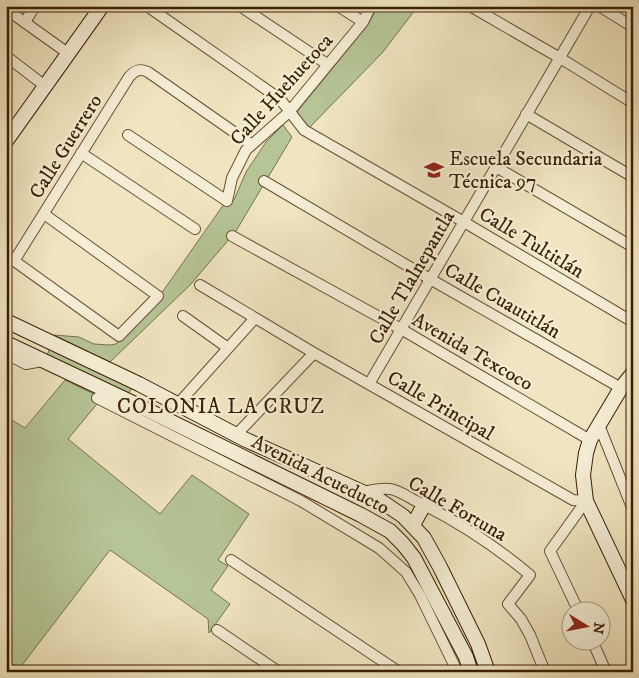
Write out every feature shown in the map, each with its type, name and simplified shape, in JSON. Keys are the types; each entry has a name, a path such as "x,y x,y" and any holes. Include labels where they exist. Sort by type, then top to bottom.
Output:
{"street":[{"path":"25,22 35,6"},
{"path":"7,138 102,6"},
{"name":"Calle Tultitlán","path":"147,6 280,99 304,130 633,322"},
{"path":"240,6 327,64"},
{"path":"338,6 363,22"},
{"name":"Calle Huehuetoca","path":"128,135 227,201 232,178 246,150 289,112 363,22 372,6"},
{"path":"470,6 633,103"},
{"name":"Calle Tlalnepantla","path":"369,384 590,6"},
{"path":"599,6 633,27"},
{"path":"6,9 69,54"},
{"path":"6,56 46,86"},
{"name":"Calle Guerrero","path":"10,258 44,214 134,71 139,69 148,72 251,144"},
{"path":"526,114 633,177"},
{"path":"81,154 195,229"},
{"path":"496,167 633,247"},
{"name":"Calle Cuautitlán","path":"264,181 430,279 622,388"},
{"path":"10,258 119,336 158,296 44,214"},
{"name":"Avenida Texcoco","path":"232,236 401,329 590,440"},
{"name":"Calle Principal","path":"200,285 314,353 573,500 586,501"},
{"path":"183,316 228,348"},
{"path":"178,404 255,318"},
{"name":"Avenida Acueducto","path":"6,321 139,384 236,434 378,499 404,516 424,538 440,567 478,644 488,672"},
{"name":"Avenida Acueducto","path":"6,343 133,403 390,531 414,558 472,672"},
{"path":"236,434 314,353"},
{"path":"6,354 26,364 47,363"},
{"path":"633,373 590,440 583,474 586,501 633,600"},
{"name":"Avenida Acueducto","path":"96,398 300,501 379,548 406,572 420,595 455,671"},
{"path":"599,424 633,510"},
{"name":"Calle Fortuna","path":"363,492 378,488 392,489 479,536 530,575 508,604 521,619 530,635 545,672"},
{"path":"573,600 550,551 586,501"},
{"path":"413,525 424,505"},
{"path":"231,560 399,672"},
{"path":"217,630 279,672"},
{"path":"455,671 478,644"},
{"path":"596,650 606,672"}],"green space":[{"path":"378,6 418,6 382,53 309,128 297,112 367,26"},
{"path":"283,125 292,137 236,231 191,284 110,362 54,335 79,337 94,344 116,344 154,304 224,204 234,200 246,172 266,142"},
{"path":"50,348 132,388 128,394 47,355"},
{"path":"65,380 102,398 68,439 160,514 192,475 249,514 218,560 228,566 211,590 230,604 209,633 208,619 110,550 19,669 6,658 13,644 6,639 6,425 10,419 25,428"}],"place":[{"name":"Escuela Secundaria Técnica 97","path":"434,170"}],"district":[{"name":"COLONIA LA CRUZ","path":"221,406"}]}
